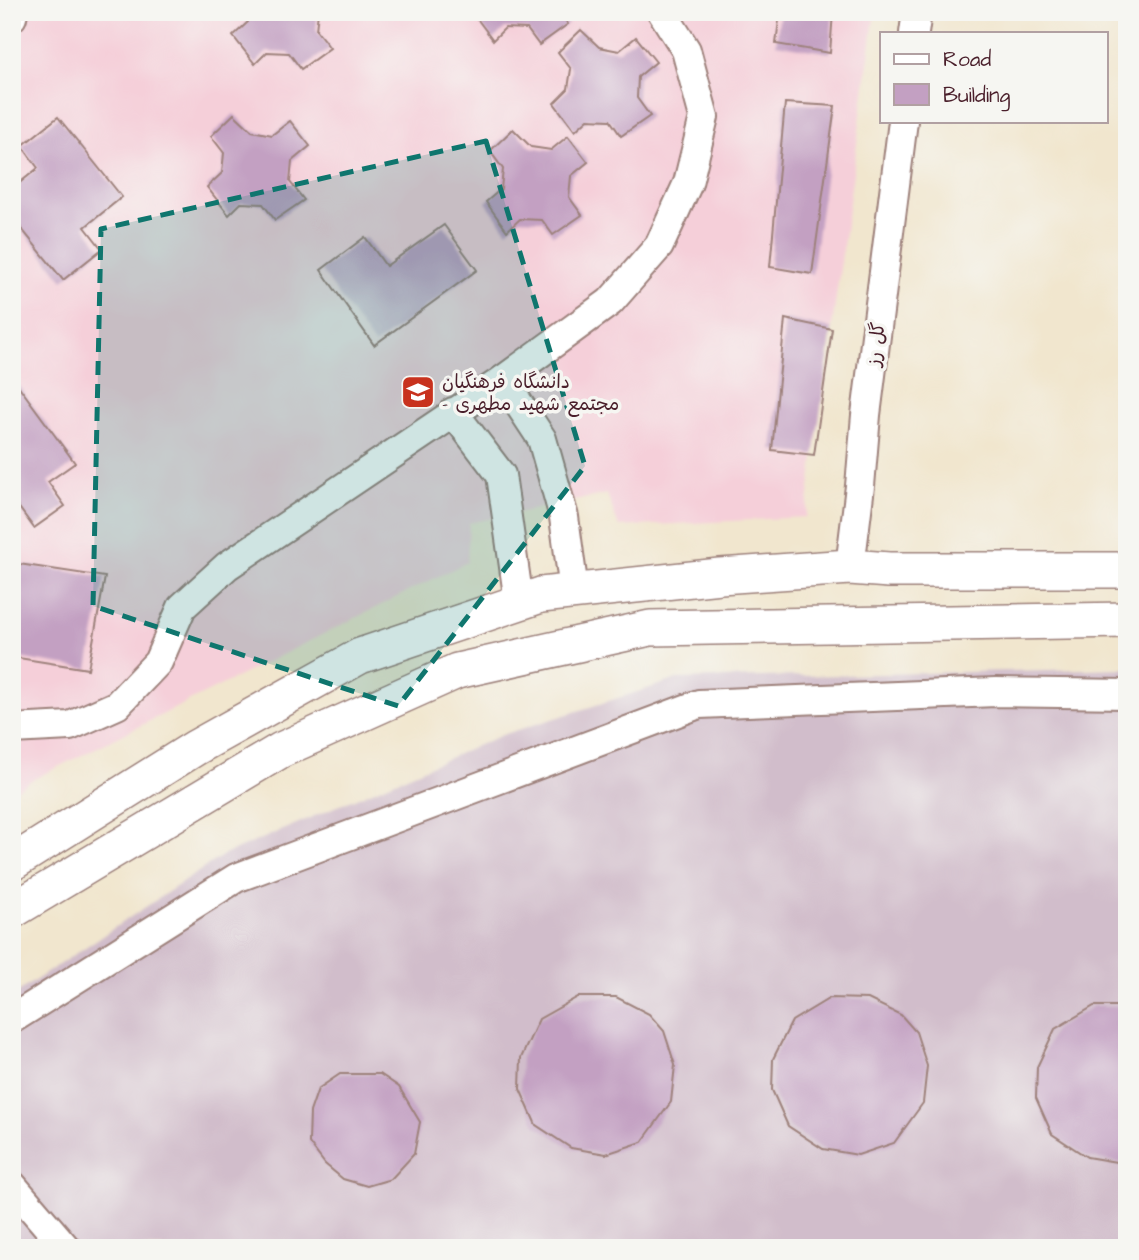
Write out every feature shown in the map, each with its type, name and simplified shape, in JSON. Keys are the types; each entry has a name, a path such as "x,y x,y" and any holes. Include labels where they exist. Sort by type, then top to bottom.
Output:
{"main road":[{"path":"12,863 195,748 360,656 541,595 720,576 850,567 889,570 1127,570"},
{"path":"12,911 281,750 457,671 650,628 1127,620"}],"street":[{"path":"12,729 70,726 117,705 158,662 182,607 227,566 503,380 610,302 659,246 688,183 705,117 686,50 662,12"},
{"path":"914,32 917,12"},
{"name":"گل رز","path":"850,567 867,401 903,122"},
{"path":"503,380 542,439 564,517 574,592"},
{"path":"453,412 500,475 519,602"},
{"path":"12,1019 236,878 699,704 996,692 1127,694"},
{"path":"12,1185 66,1248"}],"highlighted area":[{"path":"486,141 585,466 398,706 93,606 101,229"}],"shaded area":[{"name":"دانشگاه فرهنگیان - مجتمع شهید مطهری","path":"12,12 875,12 806,517 619,527 607,494 469,523 467,562 28,782 12,793"},
{"path":"1127,668 1127,1248 12,1248 12,996 222,856 502,735 678,679"}],"building":[{"path":"249,12 318,12 316,30 330,48 301,69 289,53 267,52 255,64 233,36 248,22"},
{"path":"472,12 559,12 568,24 539,45 527,29 505,28 493,40"},
{"path":"780,12 833,12 830,53 776,44"},
{"path":"581,30 599,47 619,51 636,37 656,62 638,77 637,98 650,116 621,136 610,120 588,119 575,131 554,103 568,89 571,69 558,52"},
{"path":"785,103 835,106 812,274 770,267"},
{"path":"234,114 252,131 272,135 290,121 310,146 292,161 290,182 304,200 275,220 263,204 241,203 229,215 207,187 222,173 224,153 211,136"},
{"path":"58,117 122,197 85,227 102,249 63,280 12,217 12,189 38,168 22,146"},
{"path":"513,129 531,147 551,150 568,136 588,162 571,176 569,197 582,215 553,235 542,220 520,219 507,231 486,202 501,189 503,169 490,151"},
{"path":"444,225 477,270 374,345 321,270 365,237 386,266"},
{"path":"785,319 832,329 814,455 772,450"},
{"path":"12,377 75,463 48,482 65,506 34,528 12,498"},
{"path":"12,563 105,577 88,669 12,657"},
{"path":"578,997 616,997 649,1014 664,1031 675,1065 671,1102 642,1142 606,1154 571,1148 536,1125 520,1089 521,1058 539,1019"},
{"path":"830,998 868,999 901,1015 916,1032 927,1066 923,1103 894,1143 858,1155 823,1149 788,1126 772,1090 773,1059 792,1021"},
{"path":"1094,1006 1127,1006 1127,1161 1122,1163 1087,1157 1052,1134 1036,1098 1037,1067 1055,1029"},
{"path":"340,1074 380,1074 399,1087 420,1122 414,1154 391,1179 367,1186 343,1179 325,1164 309,1143 310,1112 318,1089"}],"place":[{"name":"دانشگاه فرهنگیان - مجتمع شهید مطهری","path":"418,392"}]}
